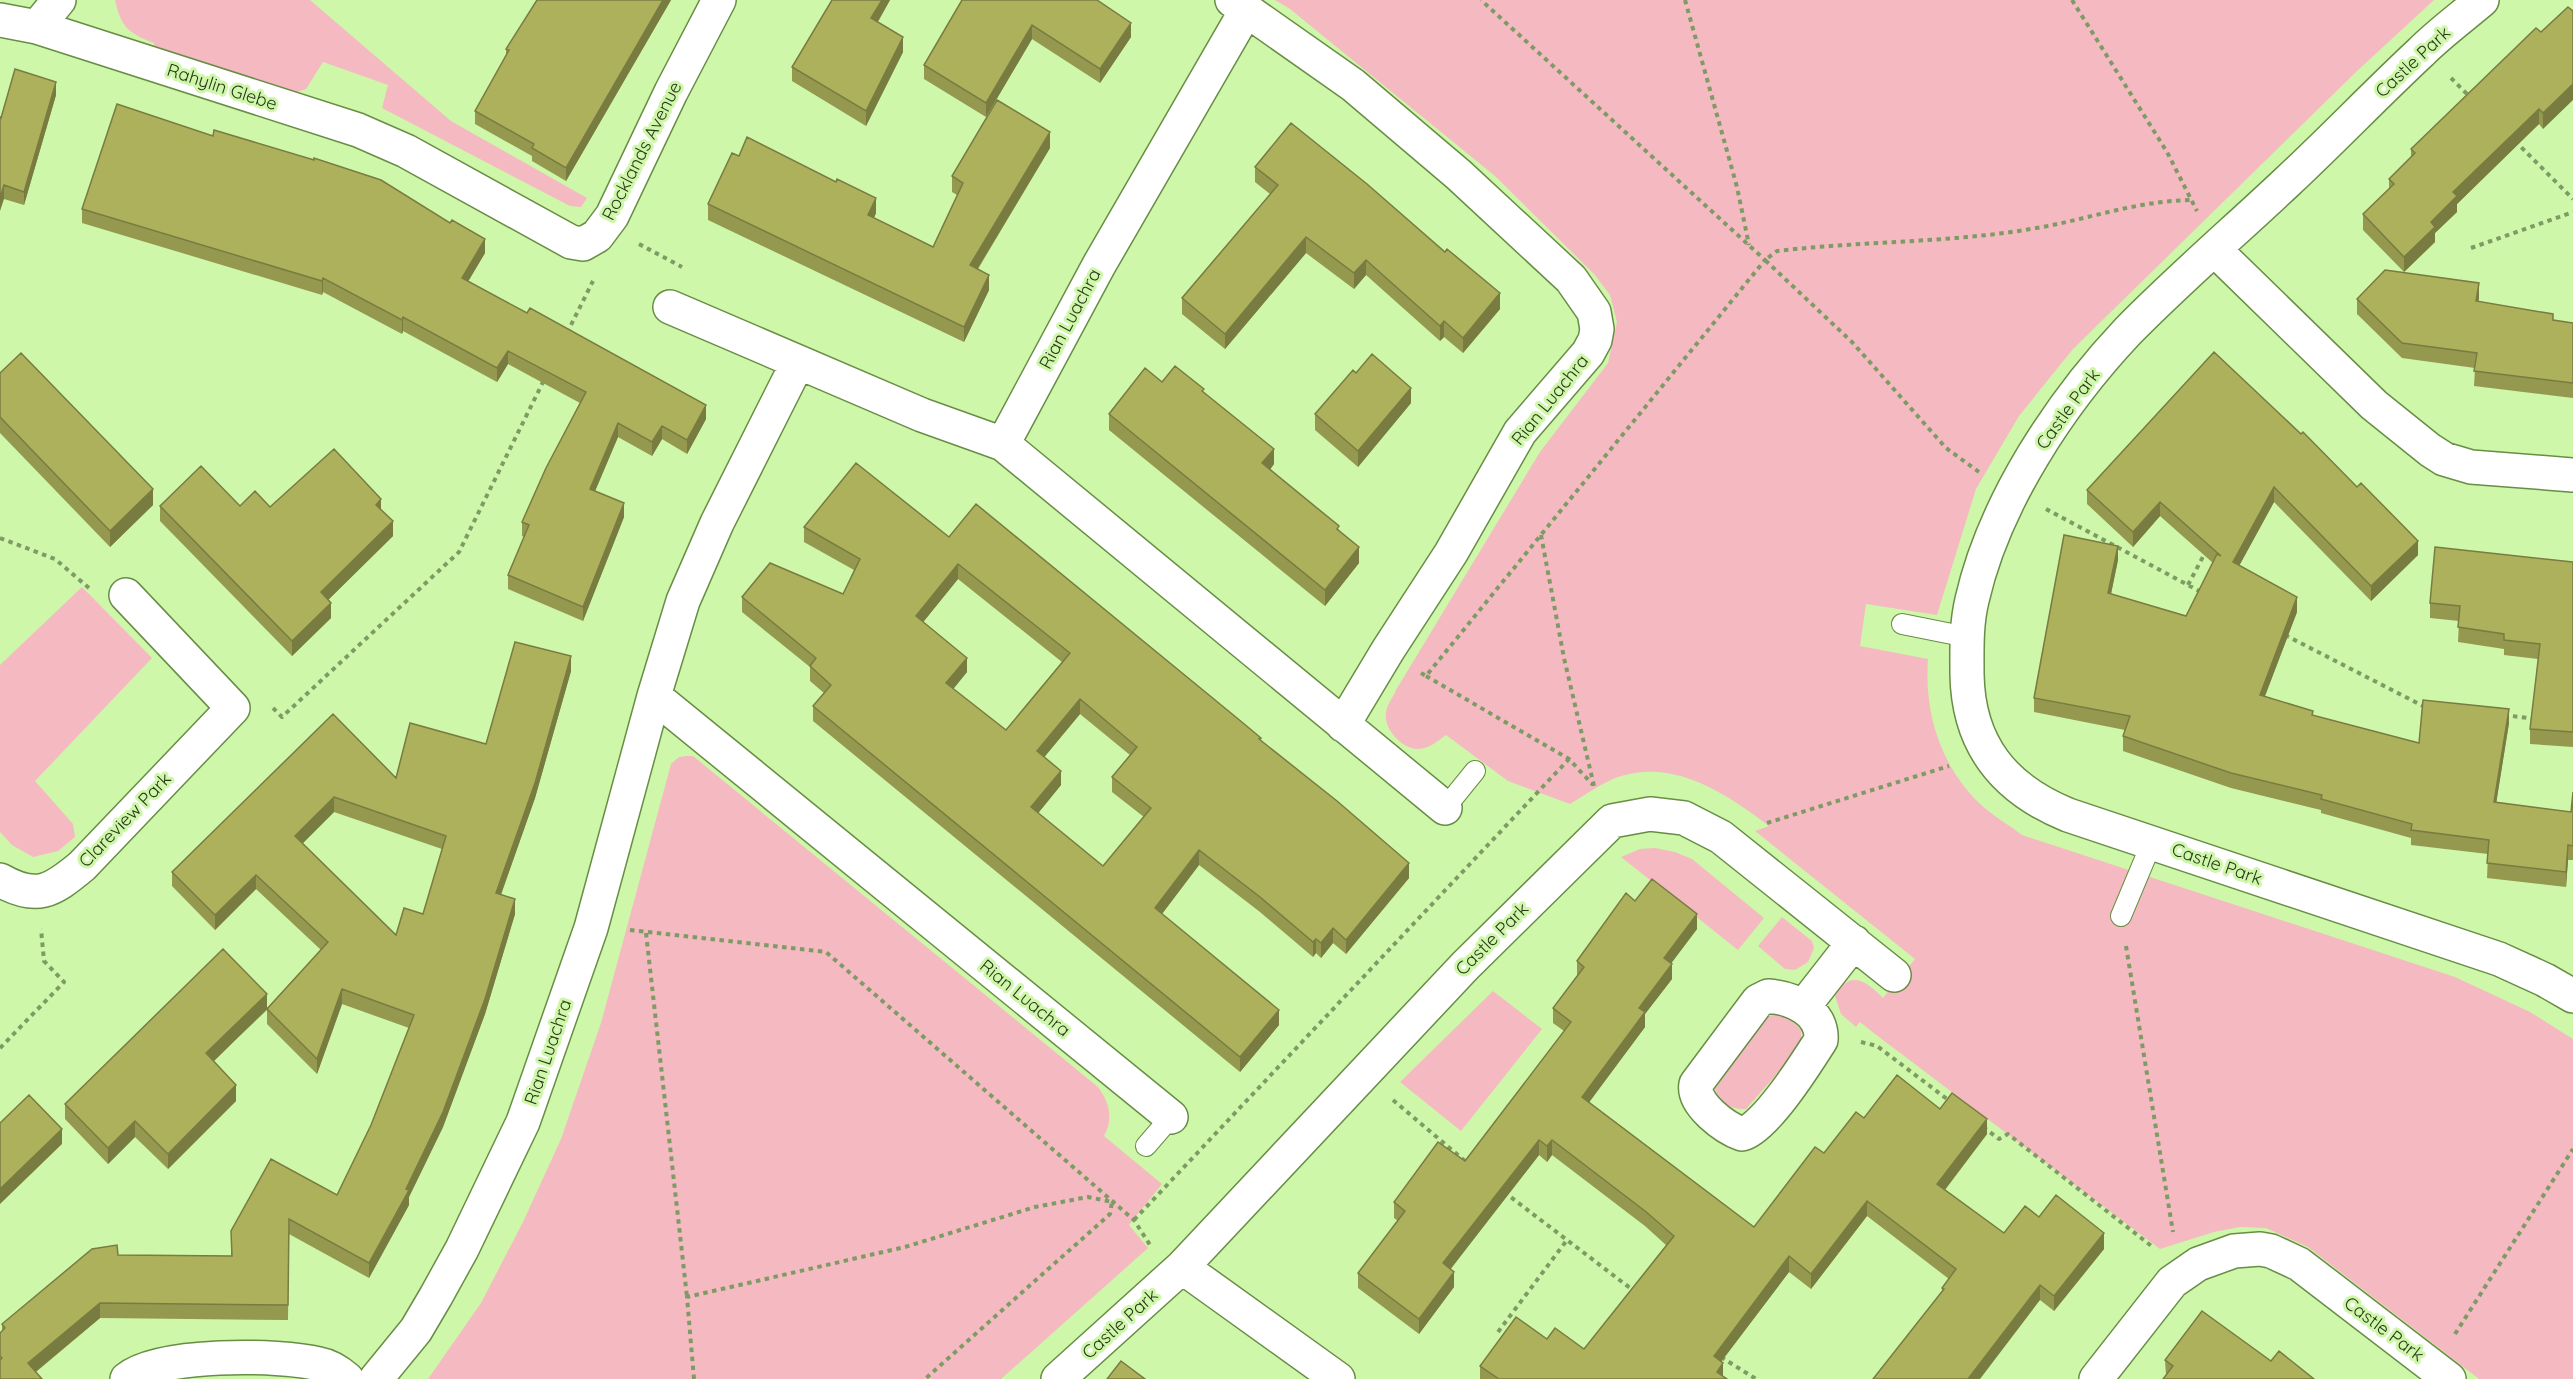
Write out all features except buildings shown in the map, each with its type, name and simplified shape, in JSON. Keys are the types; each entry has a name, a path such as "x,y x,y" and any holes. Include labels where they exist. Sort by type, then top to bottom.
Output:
{"street":[{"path":"37,27 59,0"},
{"name":"Rocklands Avenue","path":"406,151 571,243 583,244 597,236 612,216 670,92 719,0"},
{"name":"Castle Park","path":"2482,0 2422,50 2129,331 2070,399 2011,499 1990,541 1978,579 1966,637 1967,684 1973,724 1989,753 2008,780 2035,800 2068,815 2499,959 2573,996"},
{"name":"Rian Luachra","path":"1003,444 1239,4 1353,85 1459,175 1571,279 1594,312 1597,329 1595,340 1588,353 1520,432 1451,552 1343,725"},
{"name":"Rahylin Glebe","path":"0,20 37,27 358,130 406,151"},
{"path":"2215,250 2374,405 2444,459 2471,467 2573,475"},
{"path":"670,307 922,415 1003,444 1445,808"},
{"name":"Rian Luachra","path":"376,1379 416,1330 436,1296 462,1249 523,1122 591,928 654,696 683,601 708,543 798,362"},
{"name":"Clareview Park","path":"38,892 59,885 82,866 233,708 126,595"},
{"name":"Rian Luachra","path":"654,696 1171,1117"},
{"path":"1612,821 1650,814 1684,818 1721,837 1894,975"},
{"name":"Castle Park","path":"1058,1379 1176,1273 1464,966 1612,821"},
{"path":"0,880 27,892 38,892"},
{"path":"1812,1019 1854,942"},
{"name":"Castle Park","path":"2096,1379 2181,1269 2234,1251 2260,1249 2271,1251 2299,1264 2441,1373"},
{"path":"1176,1273 1338,1379"},
{"path":"127,1379 144,1369 157,1365 204,1359 259,1359 318,1363 331,1367 348,1379"}],"lane":[{"path":"1902,624 1966,637"},
{"path":"1445,808 1476,771"},
{"path":"2121,916 2152,842"},
{"name":"Rian Luachra","path":"1146,1146 1171,1117"}],"path":[{"path":"1685,0 1737,187 1749,246"},
{"path":"2072,0 2167,152 2215,250"},
{"path":"2422,50 2474,101"},
{"path":"2513,140 2573,199"},
{"path":"2192,200 2160,200 2032,229 1901,243 1777,251 1765,260 1852,342 1946,448 1975,467 2011,499 2202,593 2198,602"},
{"path":"2471,248 2573,212"},
{"path":"563,342 594,279 597,236 629,237 687,270 670,307"},
{"path":"266,701 282,717 459,552 547,373"},
{"path":"1541,534 1564,658 1594,785 1612,821"},
{"path":"2188,585 2207,548"},
{"path":"2276,631 2421,706 2433,707"},
{"path":"1425,676 1569,759 1594,785"},
{"path":"2492,714 2540,719"},
{"path":"1721,837 1989,753"},
{"path":"1134,1220 1569,759"},
{"path":"0,1048 64,982 44,961 38,892"},
{"path":"2121,916 2181,1269"},
{"path":"694,1379 687,1297 646,933 826,952 1134,1220 1176,1273"},
{"path":"1812,1019 1877,1046 1952,1103"},
{"path":"1362,1074 1466,1163"},
{"path":"1980,1124 1999,1138 2008,1134 2181,1269"},
{"path":"2441,1373 2573,1149"},
{"path":"1503,1191 1640,1295"},
{"path":"687,1297 905,1246 1035,1207 1088,1197 1112,1202"},
{"path":"925,1379 1110,1214 1112,1202"},
{"path":"1498,1332 1567,1240"},
{"path":"1712,1350 1756,1379"}],"shaded area":[{"path":"115,0 310,0 451,121 587,198 581,207 570,206 382,108 388,85 323,62 306,89 294,93 155,51 154,43 138,36 123,23"},
{"path":"1275,0 2434,0 2356,72 2073,349 2019,416 1976,489 1937,615 1866,604 1860,646 1928,659 1927,679 1932,718 1944,754 1965,787 1978,802 2022,835 2455,977 2530,1012 2573,1039 2573,1379 2479,1379 2308,1247 2266,1228 2240,1227 2214,1232 2160,1249 1860,1022 1856,1027 1841,1014 1835,996 1846,983 1858,980 1883,998 1915,959 1755,831 1769,826 1718,791 1679,776 1659,772 1639,772 1618,777 1570,804 1508,781 1446,735 1421,749 1411,748 1394,736 1387,724 1386,712 1396,690 1540,452 1608,363 1617,322 1610,295 1594,274 1495,176 1290,9"},
{"path":"82,587 152,658 35,781 73,824 75,837 58,851 33,857 12,845 0,832 0,665"},
{"path":"693,756 1098,1087 1109,1110 1109,1123 1104,1136 1162,1184 1129,1225 1148,1248 1001,1379 428,1379 481,1303 523,1222 561,1139 601,1023 671,764 679,757"},
{"path":"1655,848 1675,852 1692,859 1764,918 1738,950 1621,857 1640,849"},
{"path":"1782,917 1812,941 1814,948 1808,962 1795,970 1785,969 1758,946"},
{"path":"1493,991 1542,1029 1461,1131 1400,1082"},
{"path":"1777,1013 1788,1016 1801,1030 1801,1042 1797,1051 1746,1109 1727,1105 1715,1089 1765,1018"}]}
